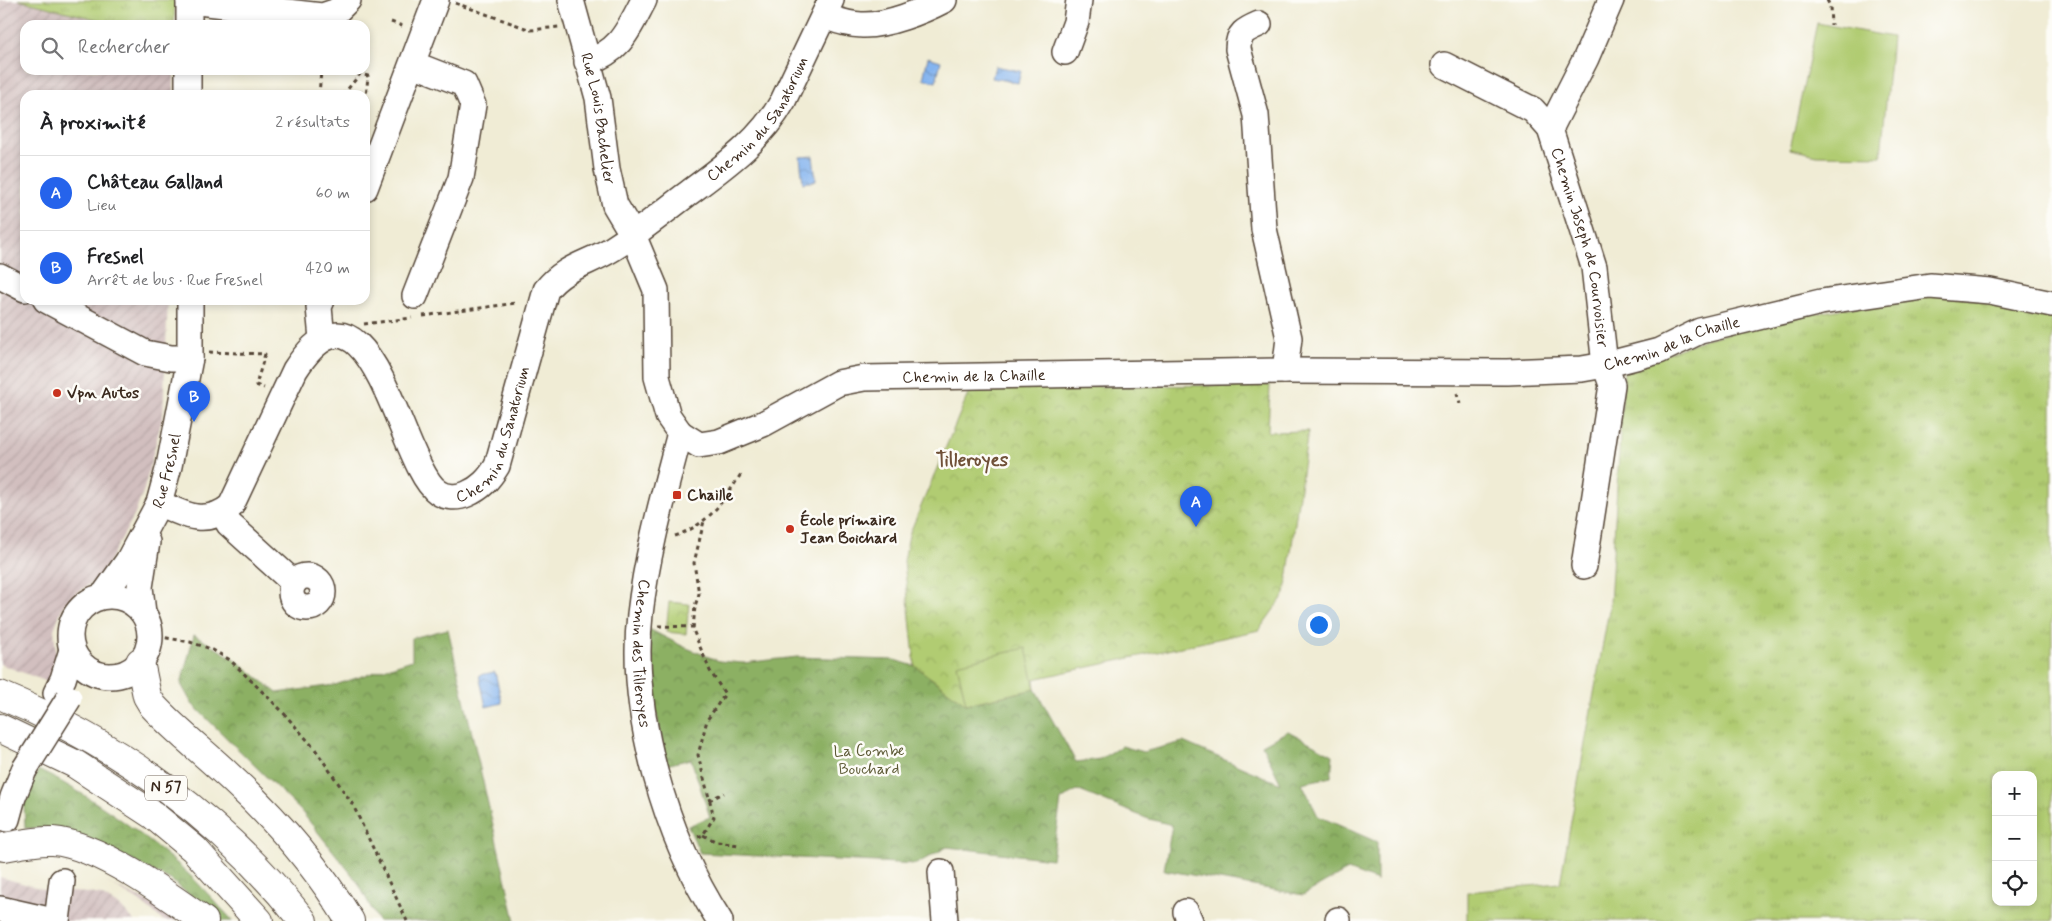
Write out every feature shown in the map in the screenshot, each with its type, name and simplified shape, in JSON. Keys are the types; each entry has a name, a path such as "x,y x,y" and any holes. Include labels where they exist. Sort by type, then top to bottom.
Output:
{"highway":[{"path":"140,662 147,696 153,706 231,777 276,823 318,874 350,921"},
{"name":"N 57","path":"0,695 79,731 128,760 160,782 229,841 303,921"},
{"name":"N 57","path":"0,728 75,764 153,816 194,849 259,921"},
{"path":"2,850 46,841 74,846 141,878 204,921"}],"street":[{"path":"189,9 322,16 337,11 348,0"},
{"name":"Rue Louis Bachelier","path":"572,0 598,98 615,206 633,235"},
{"path":"587,62 603,57 617,46 625,36 644,0"},
{"path":"828,8 848,24 863,26 927,9 944,0"},
{"path":"1065,52 1076,22 1079,0"},
{"name":"Chemin Joseph de Courvoisier","path":"1550,130 1586,58 1611,0"},
{"path":"370,175 413,64 445,2"},
{"name":"Chemin du Sanatorium","path":"322,339 336,336 350,340 360,347 377,368 418,464 437,492 450,497 462,496 478,489 490,478 498,466 546,290 566,270 594,259 633,235 738,155 764,130 783,101 828,8"},
{"path":"1259,24 1244,30 1238,38 1238,49 1256,116 1264,229 1288,338 1285,371"},
{"path":"413,64 464,84 474,105 462,178 414,296"},
{"name":"Chemin Joseph de Courvoisier","path":"1444,65 1533,110 1550,130 1594,267 1605,365 1612,385 1584,566"},
{"path":"188,75 188,90"},
{"path":"633,235 656,290 657,377 668,416 680,433"},
{"path":"0,276 20,286"},
{"name":"Chemin de la Chaille","path":"680,433 699,445 719,442 763,424 838,383 864,378 1285,371 1507,372 1582,369 1660,351 1700,330 1821,302 1930,286 1990,291 2052,304"},
{"path":"55,305 145,353 171,358 190,358"},
{"name":"Rue Fresnel","path":"151,628 140,598 140,575 171,458 190,358 190,305"},
{"path":"156,512 212,518 223,513 231,506 295,370 306,353 322,339 320,305"},
{"name":"Chemin des Tilleroyes","path":"680,433 652,535 640,616 639,663 645,724 665,807 687,864 720,921"},
{"name":"Rue Fresnel","path":"103,596 128,561 156,512"},
{"path":"223,513 229,524 294,583"},
{"path":"12,770 69,698 92,680 126,672 140,662 148,647 151,628 125,599 103,596 88,602 76,614 70,634 72,650 82,666 104,676"},
{"path":"2,850 9,834 4,814 13,797 12,770 56,693 72,650"},
{"path":"941,872 945,921"},
{"path":"0,909 55,921 62,881"}],"path":[{"path":"1827,0 1830,6 1831,25"},
{"path":"445,2 531,30 549,28"},
{"path":"391,22 410,28"},
{"path":"319,90 321,75"},
{"path":"347,90 359,75"},
{"path":"364,75 368,76 367,90"},
{"path":"374,323 516,303"},
{"path":"234,352 265,354 256,385 269,390"},
{"path":"652,535 668,538 687,532 704,521 717,510 741,474"},
{"path":"678,844 703,835 714,817 698,756 707,720 725,694 710,671 694,627 699,594 694,563 704,521"},
{"path":"653,626 694,627"},
{"path":"151,628 211,649 230,660 281,710 315,750 353,805 407,921"},
{"path":"709,800 724,793"},
{"path":"703,835 717,842 739,845"}],"shaded area":[{"path":"0,0 175,0 174,20 20,20 20,75 174,75 174,90 20,90 20,305 168,305 163,415 144,489 135,514 101,576 71,597 63,606 54,629 56,656 48,682 0,664"},
{"path":"0,877 50,891 101,895 121,907 134,921 0,921"},
{"path":"106,882 163,909 177,921 164,921 138,900"}],"green space":[{"path":"18,0 175,0 174,20 100,20"},
{"path":"1817,23 1892,37 1881,156 1817,155 1790,149"},
{"path":"1933,294 2052,310 2052,921 1467,921 1467,892 1560,883 1610,604 1624,370 1705,339 1806,315"},
{"path":"1270,385 1268,432 1308,431 1285,594 1259,630 1034,679 1035,689 966,704 915,666 904,561 909,535 971,387"},
{"path":"669,602 689,604 686,634 666,632"},
{"path":"448,629 515,921 378,921 357,881 301,811 192,704 181,684 194,635 236,660 277,693 335,685 412,660 412,638"},
{"name":"La Combe Bouchard","path":"649,629 684,647 719,661 743,663 797,657 894,660 915,666 966,704 1035,689 1076,762 1100,759 1122,746 1143,752 1183,742 1281,784 1262,745 1288,731 1333,755 1331,777 1302,783 1318,816 1377,842 1377,881 1348,870 1303,895 1164,870 1172,825 1146,818 1077,790 1061,800 1052,859 947,847 916,864 700,853 688,826 710,817 691,759 666,765 651,682"},
{"path":"1026,648 1035,689 966,704 957,664"},
{"path":"38,770 94,801 147,839 201,886 233,921 222,921 171,880 87,838 53,829 25,828 24,805"}],"water":[{"path":"928,57 941,61 936,82 923,79"},
{"path":"995,66 1021,71 1018,83 992,78"},
{"path":"813,156 816,181 803,183 800,157"},
{"path":"495,672 502,703 486,707 479,675"}],"place":[{"name":"Vpn Autos","path":"57,393"},
{"name":"Fresnel","path":"194,422"},
{"name":"Chaille","path":"677,495"},
{"name":"Château Galland","path":"1196,527"},
{"name":"École primaire Jean Boichard","path":"790,529"}],"district":[{"name":"Tilleroyes","path":"972,460"}]}
